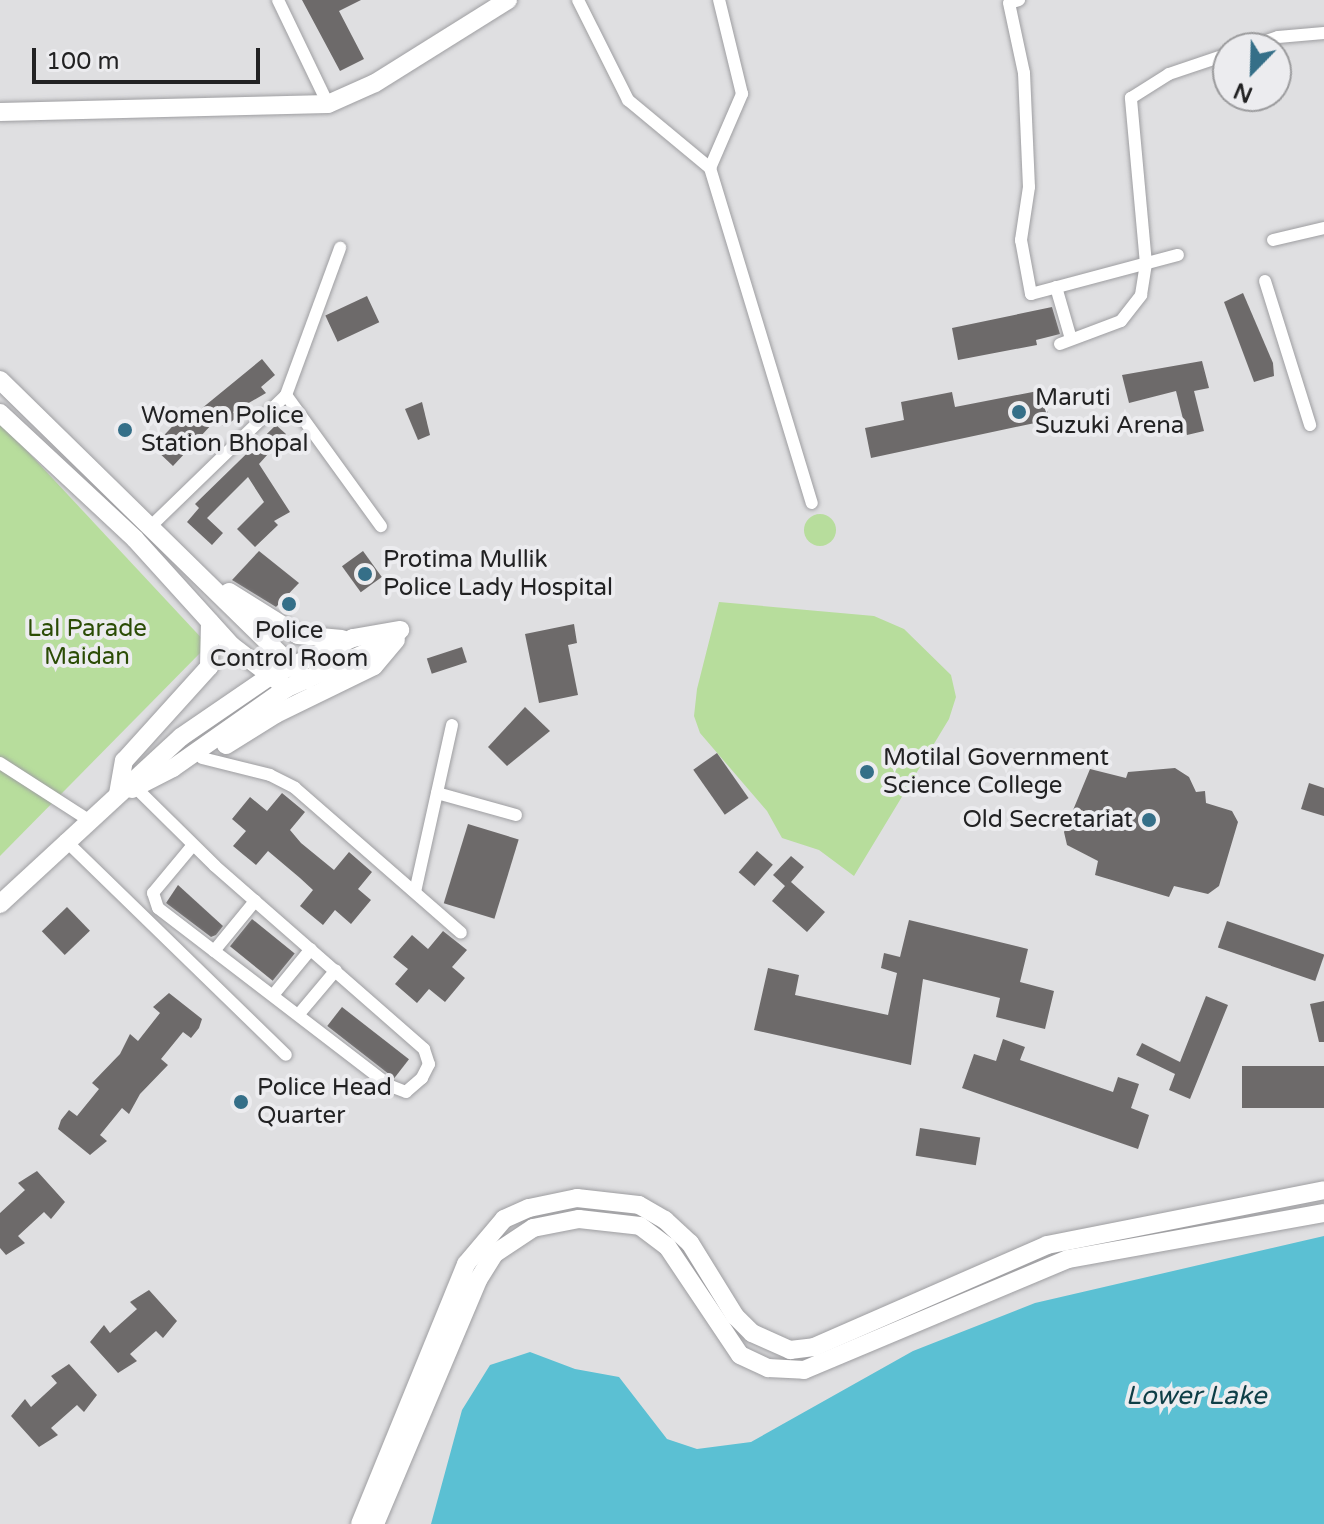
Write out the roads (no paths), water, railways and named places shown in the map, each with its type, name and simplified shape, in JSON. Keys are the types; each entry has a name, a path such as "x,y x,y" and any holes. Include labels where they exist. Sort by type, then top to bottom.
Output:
{"street":[{"path":"278,0 328,104"},
{"path":"0,112 328,104 375,83 508,0"},
{"path":"578,0 628,100 710,168 812,503"},
{"path":"710,168 742,94 719,0"},
{"path":"1019,0 1009,3 1025,87 1029,187 1021,240 1031,294 1178,255"},
{"path":"1292,36 1324,33"},
{"path":"1056,287 1066,342 1121,321 1141,295 1146,264 1131,98 1169,74 1212,59"},
{"path":"1273,240 1324,228"},
{"path":"150,527 286,395 340,248"},
{"path":"1265,281 1310,425"},
{"path":"0,380 306,680"},
{"path":"286,395 381,526"},
{"path":"0,413 135,539 210,622 287,688"},
{"path":"184,561 286,630 324,639 353,638 400,630"},
{"path":"193,845 153,893 158,908 390,1086 406,1092 422,1078 429,1064 424,1049 193,845 126,791 124,761 209,667 210,622"},
{"path":"126,791 202,758 374,666 392,649 400,630"},
{"path":"166,772 287,688 370,651 400,630"},
{"path":"0,904 87,819 126,791 181,737 270,676 353,638"},
{"path":"415,892 452,725"},
{"path":"202,758 270,775 295,788 461,933"},
{"path":"0,763 87,819"},
{"path":"437,793 516,815"},
{"path":"65,840 286,1055"},
{"path":"214,951 255,901"},
{"path":"274,994 311,949"},
{"path":"299,1014 336,970"},
{"path":"360,1524 466,1264 504,1219 529,1208 577,1198 639,1205 665,1220 690,1243 735,1316 752,1333 790,1350 814,1347 1047,1245 1324,1190"},
{"path":"375,1524 478,1280 494,1254 533,1228 579,1219 640,1226 667,1246 740,1355 768,1368 804,1370 1068,1259 1324,1213"}],"water":[{"name":"Lower Lake","path":"1324,1236 1324,1524 431,1524 462,1410 490,1365 530,1352 575,1369 619,1377 667,1439 697,1449 751,1442 913,1351 1035,1303"}],"place":[{"name":"Maruti Suzuki Arena","path":"1019,412"},
{"name":"Women Police Station Bhopal","path":"125,430"},
{"name":"Protima Mullik Police Lady Hospital","path":"365,574"},
{"name":"Police Control Room","path":"289,604"},
{"name":"Motilal Government Science College","path":"867,772"},
{"name":"Old Secretariat","path":"1149,820"},
{"name":"Police Head Quarter","path":"241,1102"}],"park label":[{"name":"Lal Parade Maidan","path":"87,643"}]}
